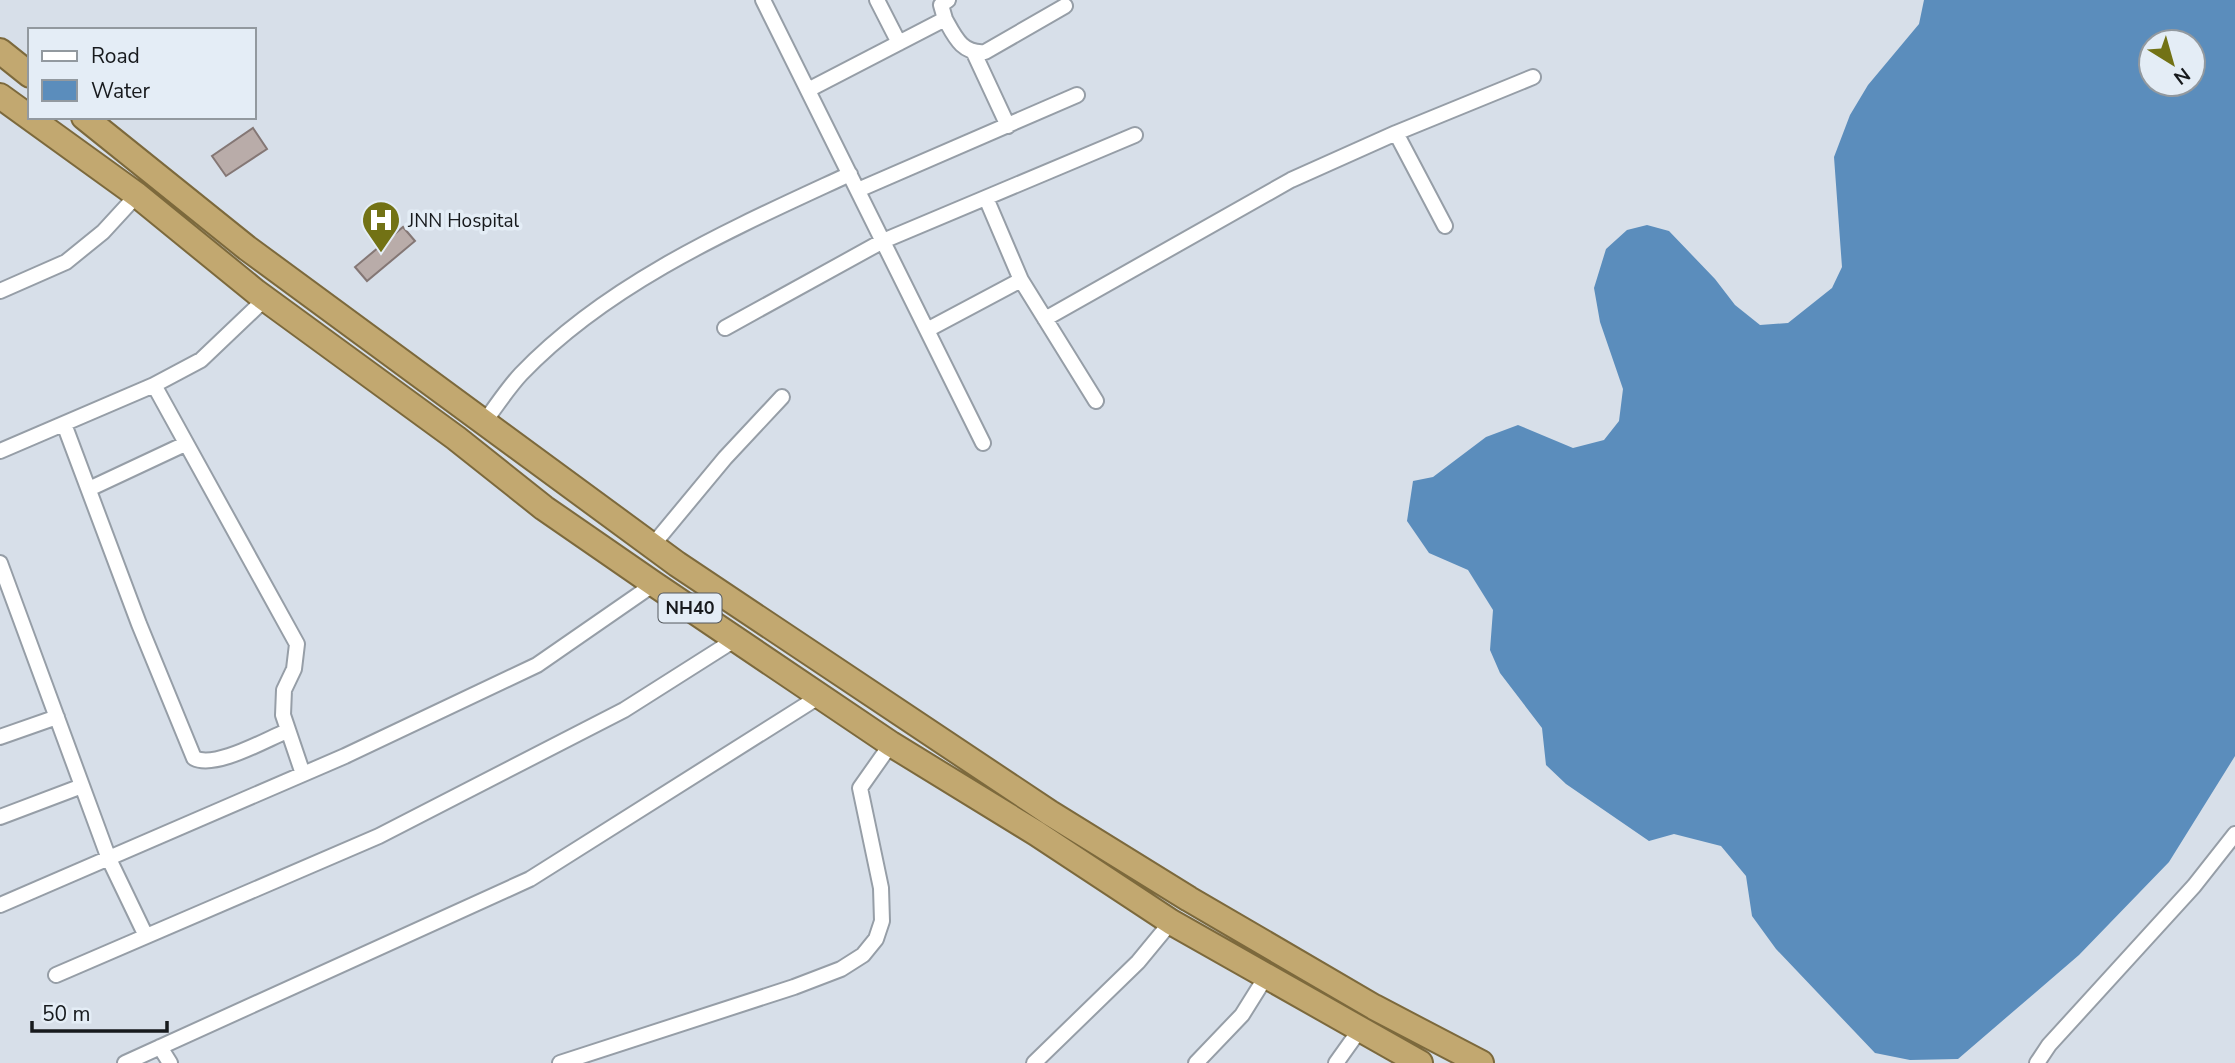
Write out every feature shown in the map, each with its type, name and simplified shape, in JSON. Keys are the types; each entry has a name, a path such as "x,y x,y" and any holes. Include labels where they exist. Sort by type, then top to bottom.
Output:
{"highway":[{"path":"0,51 28,73"},
{"name":"NH40","path":"0,96 27,110"},
{"name":"NH40","path":"39,119 261,295 456,438 544,508 654,584 891,744 1036,833 1171,922 1420,1063"},
{"name":"NH40","path":"87,119 276,269 652,546 964,756 1166,885 1351,994 1481,1063"},
{"path":"261,295 276,269"},
{"path":"456,438 480,417"}],"street":[{"path":"877,0 899,43"},
{"path":"948,0 942,5 946,19 957,40 974,53 1008,126"},
{"path":"767,1 808,90 983,443"},
{"path":"974,53 985,52 1065,6"},
{"path":"808,90 946,19"},
{"path":"1045,319 1291,180 1396,133 1533,77"},
{"path":"858,190 1077,94"},
{"path":"1396,133 1445,226"},
{"path":"725,328 883,241 1135,135"},
{"path":"480,417 556,342 611,300 691,251 850,174"},
{"path":"0,291 66,262 103,232 137,195"},
{"path":"986,198 1021,280 1096,401"},
{"path":"927,330 1021,280"},
{"path":"0,451 154,385 201,360 261,295"},
{"path":"154,385 297,645 294,669 284,690 283,715 303,774"},
{"path":"652,546 724,458 782,397"},
{"path":"64,424 139,624 194,758 203,763 217,760 287,731"},
{"path":"89,489 186,444"},
{"path":"0,563 109,859 146,936"},
{"path":"0,905 303,774 537,665 654,584"},
{"path":"55,975 379,836 624,710 736,639"},
{"path":"125,1063 530,878 820,696"},
{"path":"0,737 57,717"},
{"path":"560,1063 794,988 841,970 863,955 876,939 882,921 881,888 860,788 891,744"},
{"path":"0,817 82,786"},
{"path":"2037,1063 2049,1045 2194,886 2235,834"},
{"path":"1034,1063 1138,962 1171,922"},
{"path":"1203,1061 1242,1015 1267,975"},
{"path":"1336,1063 1361,1028"},
{"path":"160,1047 170,1063"}],"water":[{"path":"1924,0 2235,0 2235,756 2169,862 2079,955 1958,1059 1910,1060 1875,1053 1776,949 1752,916 1746,876 1721,846 1674,834 1649,841 1566,784 1546,765 1542,728 1500,673 1490,650 1493,610 1468,570 1429,553 1407,521 1413,481 1433,477 1486,437 1518,425 1573,448 1604,440 1619,421 1623,389 1600,322 1594,288 1606,249 1627,230 1647,225 1669,231 1715,279 1735,305 1760,325 1788,323 1832,288 1842,267 1834,157 1850,115 1868,85 1919,24"}],"building":[{"path":"253,128 267,149 226,176 212,156"},
{"path":"403,227 415,241 367,281 355,267"}],"place":[{"name":"JNN Hospital","path":"381,254"}]}
